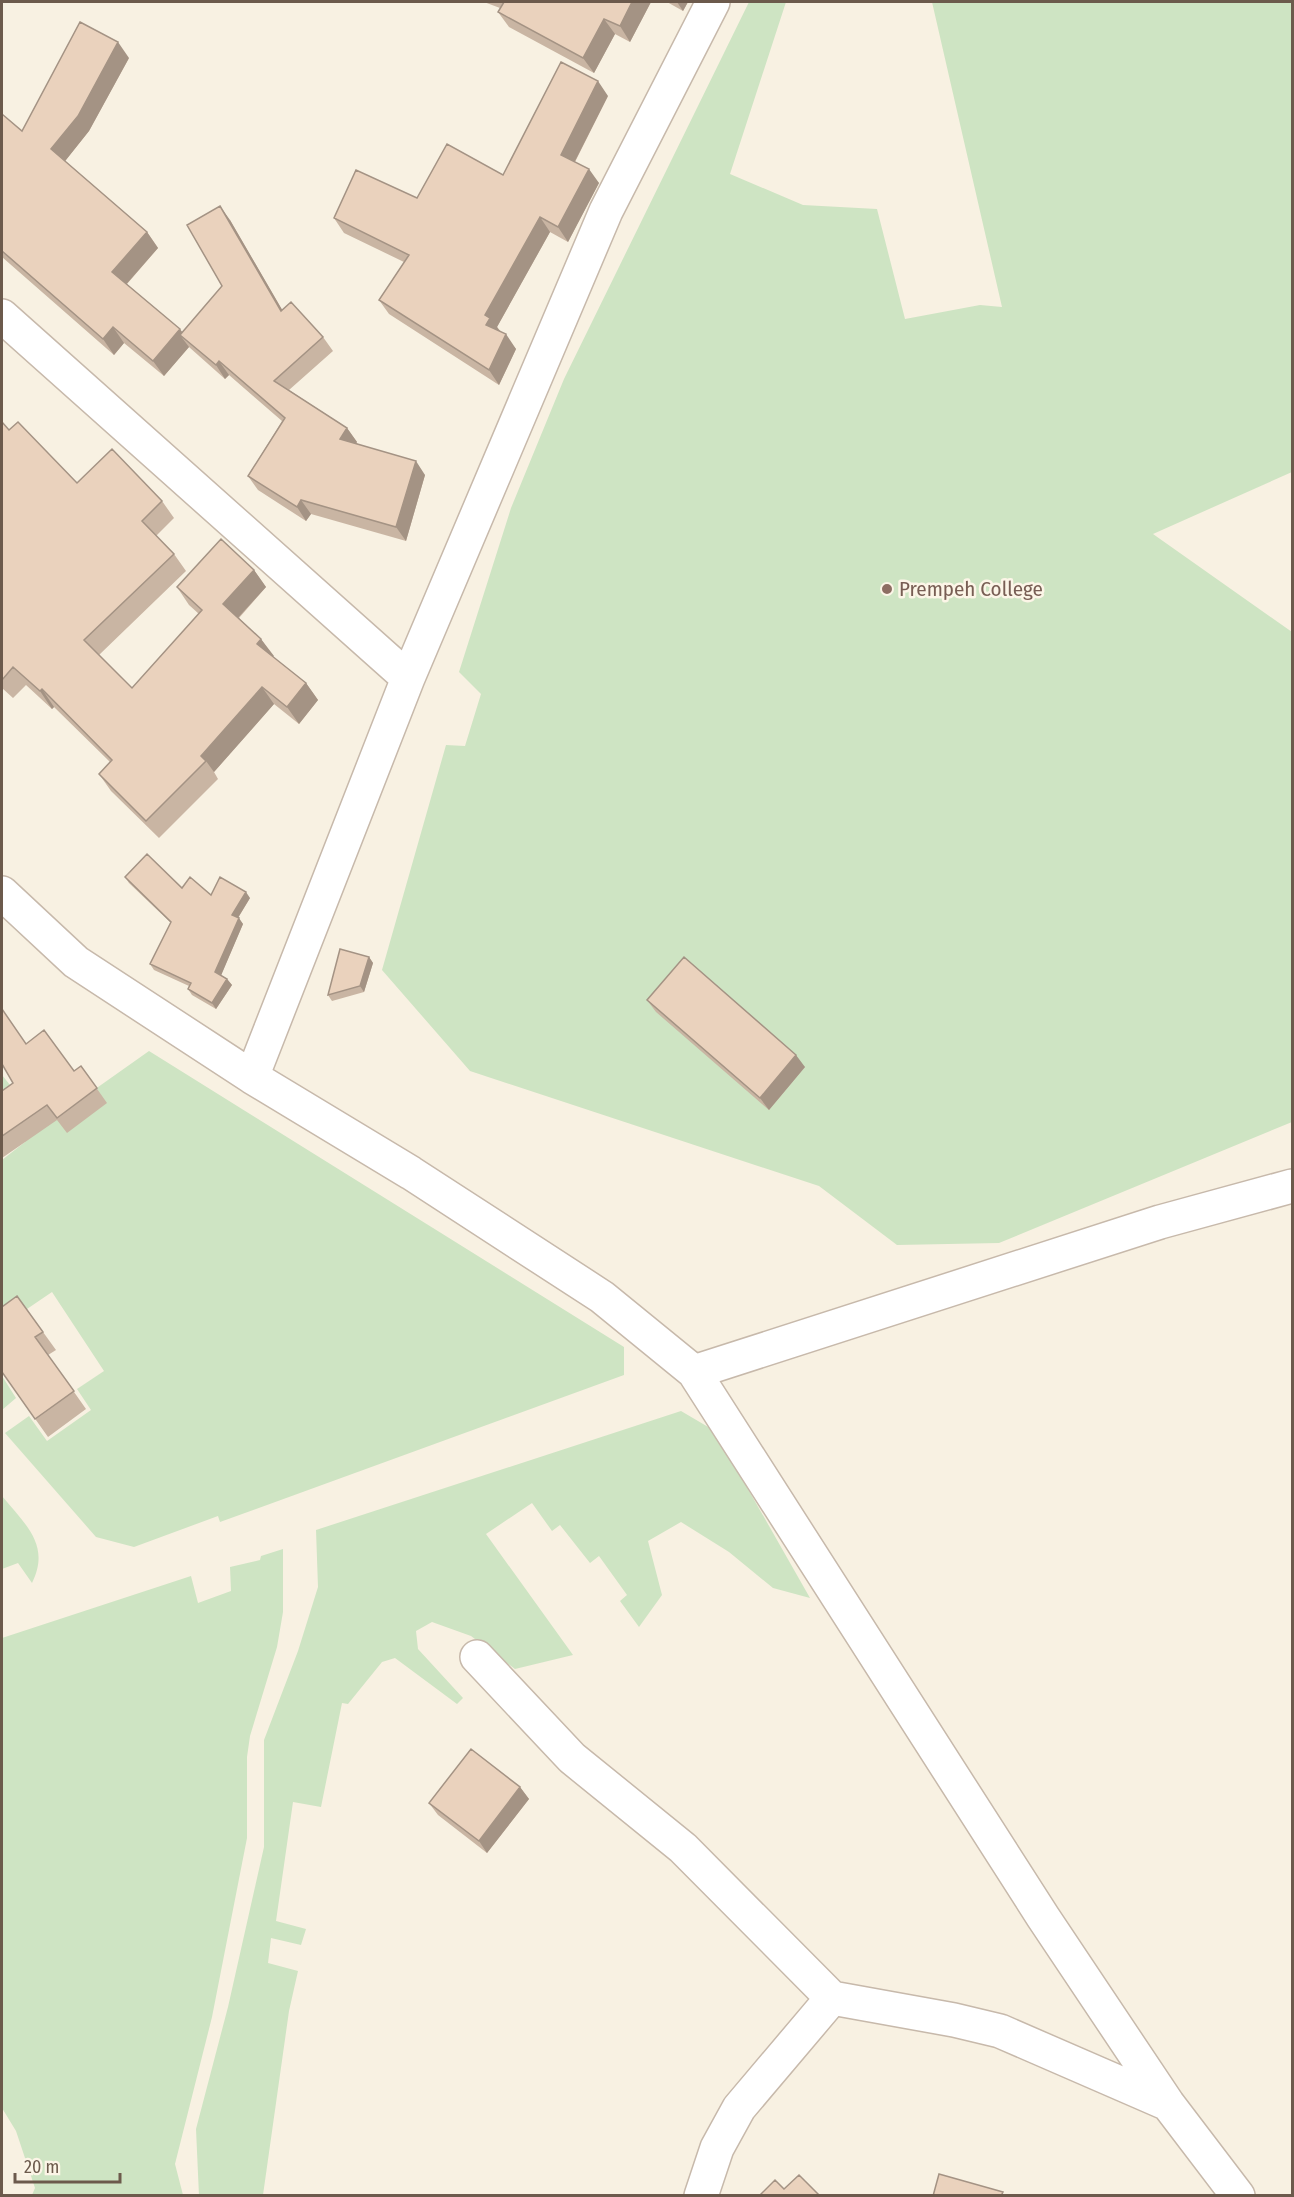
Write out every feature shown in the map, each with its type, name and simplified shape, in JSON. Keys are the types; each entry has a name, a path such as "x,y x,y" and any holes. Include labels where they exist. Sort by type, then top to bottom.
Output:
{"street":[{"path":"252,1077 408,678 606,211 713,2"},
{"path":"2,316 408,678"},
{"path":"2,893 76,962 252,1077 411,1173 602,1297 694,1372 1030,1897 1168,2104 1238,2196"},
{"path":"694,1372 1160,1222 1293,1186"},
{"path":"477,1657 572,1758 683,1848 832,1998 954,2020 1000,2031 1168,2104"},
{"path":"701,2196 717,2148 739,2108 832,1998"}],"green space":[{"name":"Prempeh College","path":"749,2 786,2 730,174 803,205 877,209 905,319 980,305 1002,307 932,2 1292,2 1292,472 1153,534 1292,632 1292,1122 999,1243 897,1245 819,1186 470,1071 382,970 446,745 465,746 481,694 459,672 511,508 564,379"},
{"path":"149,1051 624,1347 624,1375 220,1522 218,1516 134,1547 96,1537 5,1433 29,1416 47,1441 91,1410 77,1389 104,1371 52,1292 2,1326 2,1160 25,1142 2,1111 2,1075 43,1126"},
{"path":"2,1376 16,1398 2,1410"},
{"path":"681,1411 715,1431 810,1598 773,1588 729,1552 681,1522 648,1541 662,1595 639,1627 620,1601 627,1595 599,1556 590,1563 560,1525 552,1531 532,1503 486,1534 573,1655 515,1669 471,1636 432,1622 416,1631 418,1649 463,1698 457,1704 395,1658 382,1662 348,1704 342,1703 321,1807 293,1802 276,1921 306,1929 301,1945 271,1938 268,1963 298,1971 289,2011 263,2195 199,2196 196,2129 228,2007 264,1847 264,1740 298,1651 318,1587 316,1530"},
{"path":"2,1496 27,1526 37,1546 39,1557 32,1583 18,1563 2,1569"},
{"path":"283,1549 283,1612 277,1647 250,1736 247,1757 247,1838 212,2017 175,2164 183,2195 32,2195 35,2188 16,2131 2,2108 2,1638 191,1576 198,1603 231,1591 230,1567 260,1560 261,1556"}],"building":[{"path":"504,2 632,2 620,26 604,19 583,58 498,12"},
{"path":"80,22 118,42 78,116 51,149 147,232 112,272 180,329 153,361 113,327 103,339 2,251 2,114 22,131"},
{"path":"561,62 598,81 561,155 589,169 558,227 540,217 485,315 490,318 486,325 506,334 489,370 379,300 409,255 334,218 356,170 417,198 447,144 503,175"},
{"path":"220,206 281,311 291,302 323,337 274,381 347,428 340,439 416,461 396,527 301,500 297,507 248,476 285,418 219,361 216,365 180,335 222,286 187,225"},
{"path":"2,422 9,430 18,422 77,483 112,449 162,501 142,521 174,554 84,640 132,688 202,610 177,587 221,539 254,570 223,604 261,639 257,644 306,683 287,707 262,687 201,756 206,761 146,821 99,774 112,760 42,689 40,691 13,667 2,680"},
{"path":"147,854 182,888 190,877 211,895 220,877 246,892 232,915 239,918 215,972 227,979 212,1003 188,989 191,983 150,964 171,922 125,877"},
{"path":"340,949 369,957 360,986 328,995"},
{"path":"684,957 796,1055 760,1098 647,1000"},
{"path":"2,1009 26,1044 44,1030 74,1071 81,1066 97,1088 57,1118 47,1105 2,1136 2,1091 13,1083 2,1064"},
{"path":"17,1296 43,1332 35,1337 74,1391 35,1419 2,1372 2,1307"},
{"path":"471,1749 520,1787 479,1841 429,1803"},
{"path":"939,2174 1003,2192 1001,2196 933,2196"},
{"path":"799,2175 820,2196 759,2196 775,2180 784,2189"}],"place":[{"name":"Prempeh College","path":"887,589"}]}
